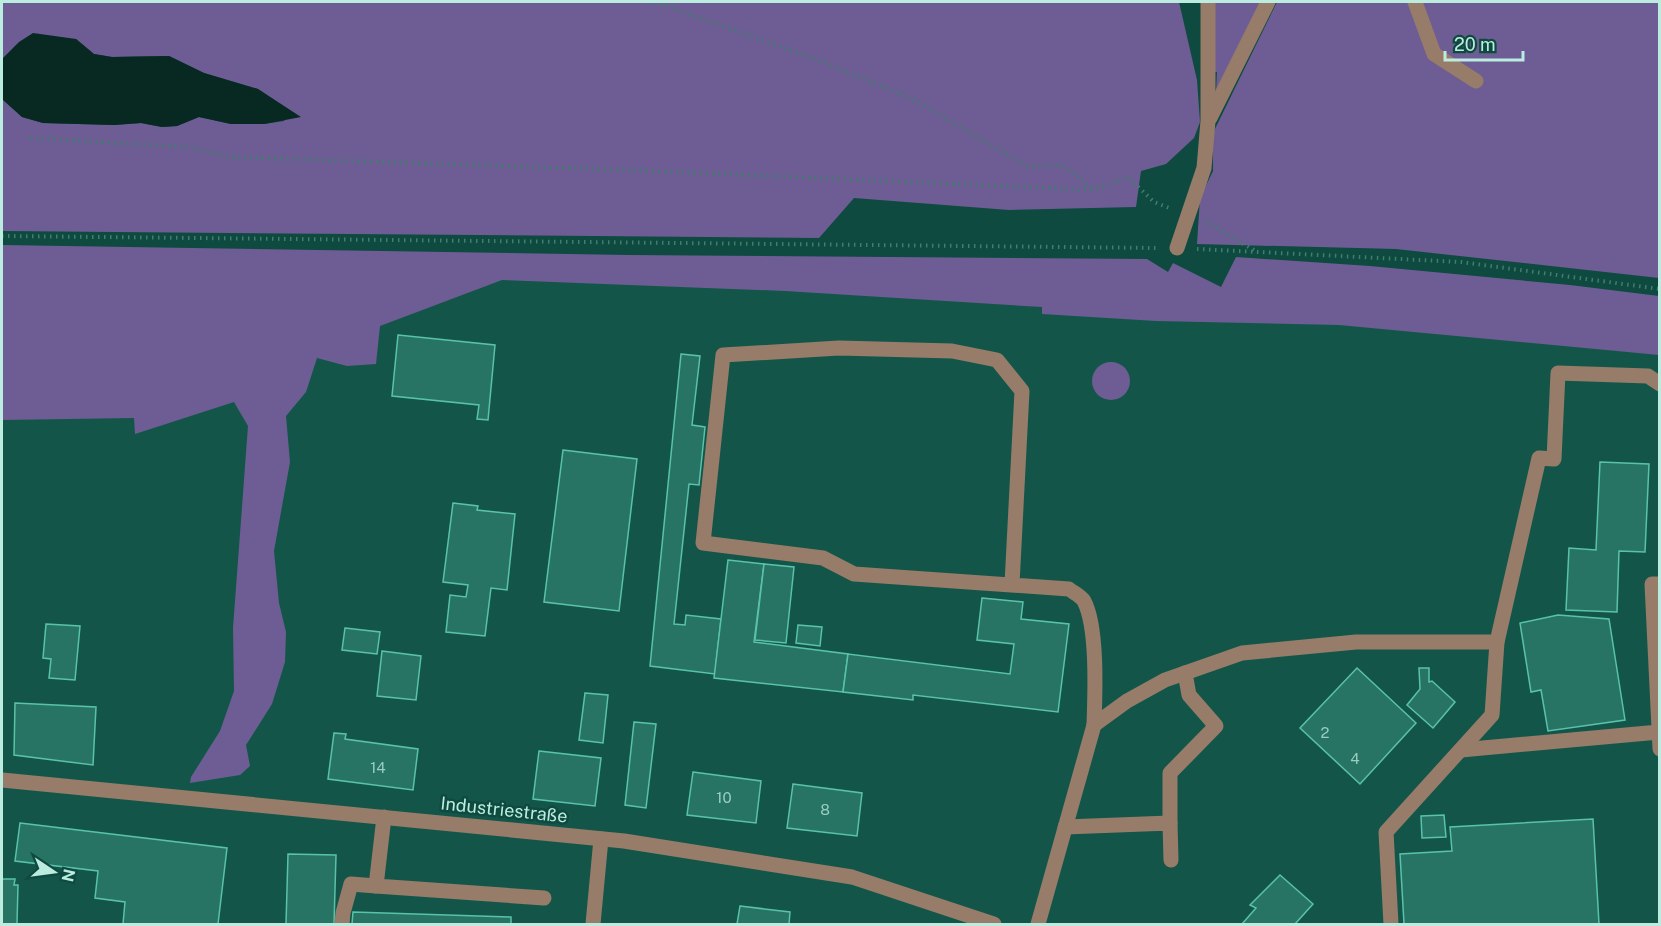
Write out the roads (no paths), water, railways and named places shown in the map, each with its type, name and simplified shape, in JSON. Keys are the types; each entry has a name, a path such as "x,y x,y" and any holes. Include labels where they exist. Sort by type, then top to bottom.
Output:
{"street":[{"path":"1177,248 1204,168 1208,121 1208,2"},
{"path":"1208,121 1269,2"},
{"path":"1415,2 1434,54 1476,81"},
{"path":"1012,584 1022,391 997,360 952,351 839,348 723,355 703,543 823,558 854,574 1069,589 1083,599 1090,622 1096,673 1094,725 1038,924"},
{"path":"1391,924 1386,832 1492,715 1497,642 1539,458 1554,459 1558,373 1648,376 1659,384"},
{"path":"1659,584 1652,584 1659,749"},
{"path":"1094,725 1127,701 1165,680 1242,653 1356,642 1497,642"},
{"path":"1171,860 1170,773 1216,726 1189,695 1185,673"},
{"path":"1461,750 1659,732"},
{"name":"Industriestraße","path":"2,780 601,839 852,877 994,924"},
{"path":"375,886 384,817"},
{"path":"1065,827 1170,823"},
{"path":"593,924 601,839"},
{"path":"342,924 351,884 544,898"}],"water":[{"path":"33,33 76,39 94,54 112,57 169,56 204,73 258,89 301,117 264,124 231,124 199,117 177,126 162,127 141,123 114,125 43,123 22,117 2,99 2,59 19,42"}]}
